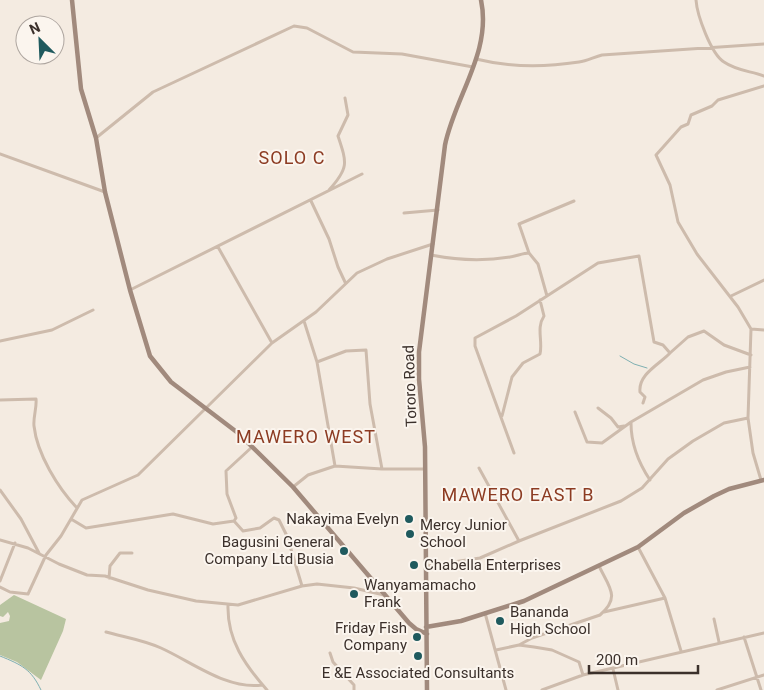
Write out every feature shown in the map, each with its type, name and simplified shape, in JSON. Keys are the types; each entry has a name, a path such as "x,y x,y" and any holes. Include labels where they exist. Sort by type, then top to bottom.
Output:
{"main road":[{"path":"72,0 81,89 96,138 105,192 130,290 146,346 155,363 171,382 252,447 293,487 413,627 427,634"},
{"name":"Tororo Road","path":"427,690 425,469 419,363 448,133 459,99 476,59 483,26 481,0"},
{"path":"426,627 450,624 524,601 638,547 707,500 729,489 762,480"}],"street":[{"path":"696,0 701,20 719,58 726,64 743,71 764,76"},
{"path":"96,138 153,92 294,26 307,28 353,52 402,54 473,67"},
{"path":"476,59 510,64 562,64 579,62 602,55 764,44"},
{"path":"762,480 753,454 748,418 751,329 731,296 703,261 678,222 670,185 656,155 681,127 688,124 692,115 712,106 718,100 764,86"},
{"path":"327,193 342,176 345,168 345,154 338,136 348,115 345,98"},
{"path":"0,154 105,192"},
{"path":"130,290 362,174"},
{"path":"311,201 329,239 345,282"},
{"path":"548,296 538,264 529,253 519,224 574,201"},
{"path":"404,213 438,210"},
{"path":"0,587 17,594 28,594 46,555 85,498 138,475 272,343 324,305 345,282 360,271 387,258 433,244"},
{"path":"218,246 272,343"},
{"path":"431,256 484,258 510,257 529,253"},
{"path":"514,453 475,346 474,338 548,296 598,264 639,256 654,342 663,346 670,353"},
{"path":"731,296 764,280"},
{"path":"502,417 512,377 524,363 540,354 540,322 544,316 540,300"},
{"path":"0,341 52,330 93,310"},
{"path":"304,321 317,362 335,466"},
{"path":"751,329 764,330"},
{"path":"643,403 645,397 640,392 640,384 652,368 688,336 704,331 724,345 751,355"},
{"path":"317,362 346,351 366,350 369,395 382,469"},
{"path":"575,412 585,437 590,443 602,443 609,440 632,422 703,380 726,372 750,367"},
{"path":"1,402 36,400 34,426 38,442 56,482 77,508"},
{"path":"598,408 611,418 618,427 632,422"},
{"path":"427,566 474,560 621,502 642,488 668,460 693,440 724,424 748,418"},
{"path":"632,422 631,440 641,465 650,480"},
{"path":"234,521 236,518 227,494 226,471 252,447"},
{"path":"293,487 308,475 335,466 425,469"},
{"path":"479,468 519,541"},
{"path":"0,490 21,518 39,554"},
{"path":"71,519 86,528 173,514 213,524 234,521"},
{"path":"234,521 243,531 256,529 274,518 279,520 287,536 302,586"},
{"path":"0,540 46,555 59,564 87,575 109,578 176,597 228,605 254,602 302,586 317,584 354,588 384,595"},
{"path":"0,581 15,544"},
{"path":"638,547 665,598 682,651"},
{"path":"109,578 110,566 120,553 132,553"},
{"path":"496,650 519,645 532,638 604,612 611,604 613,596 599,566"},
{"path":"604,612 665,598"},
{"path":"228,605 229,626 237,650 267,690"},
{"path":"485,612 506,690"},
{"path":"714,619 719,642"},
{"path":"106,632 164,649 198,669 235,686 248,689 262,684"},
{"path":"542,690 583,675 764,633"},
{"path":"744,637 761,690"},
{"path":"519,645 552,650 579,662 583,675"},
{"path":"330,653 333,662 354,685 354,690"},
{"path":"613,669 618,690"},
{"path":"717,690 764,675"}],"green space":[{"path":"14,595 66,619 63,631 41,680 17,662 0,655 0,623 9,621 10,616 8,612 3,617 0,616 0,605"}],"waterway":[{"path":"620,356 634,364 647,368"},
{"path":"0,656 14,662 29,672 41,690"}],"place":[{"name":"Nakayima Evelyn","path":"409,519"},
{"name":"Mercy Junior School","path":"410,534"},
{"name":"Bagusini General Company Ltd Busia","path":"344,551"},
{"name":"Chabella Enterprises","path":"414,565"},
{"name":"Wanyamamacho Frank","path":"354,594"},
{"name":"Bananda High School","path":"500,621"},
{"name":"Friday Fish Company","path":"417,637"},
{"name":"E &E Associated Consultants","path":"418,656"}],"district":[{"name":"SOLO C","path":"292,158"},
{"name":"MAWERO WEST","path":"306,437"},
{"name":"MAWERO EAST B","path":"518,495"}]}
